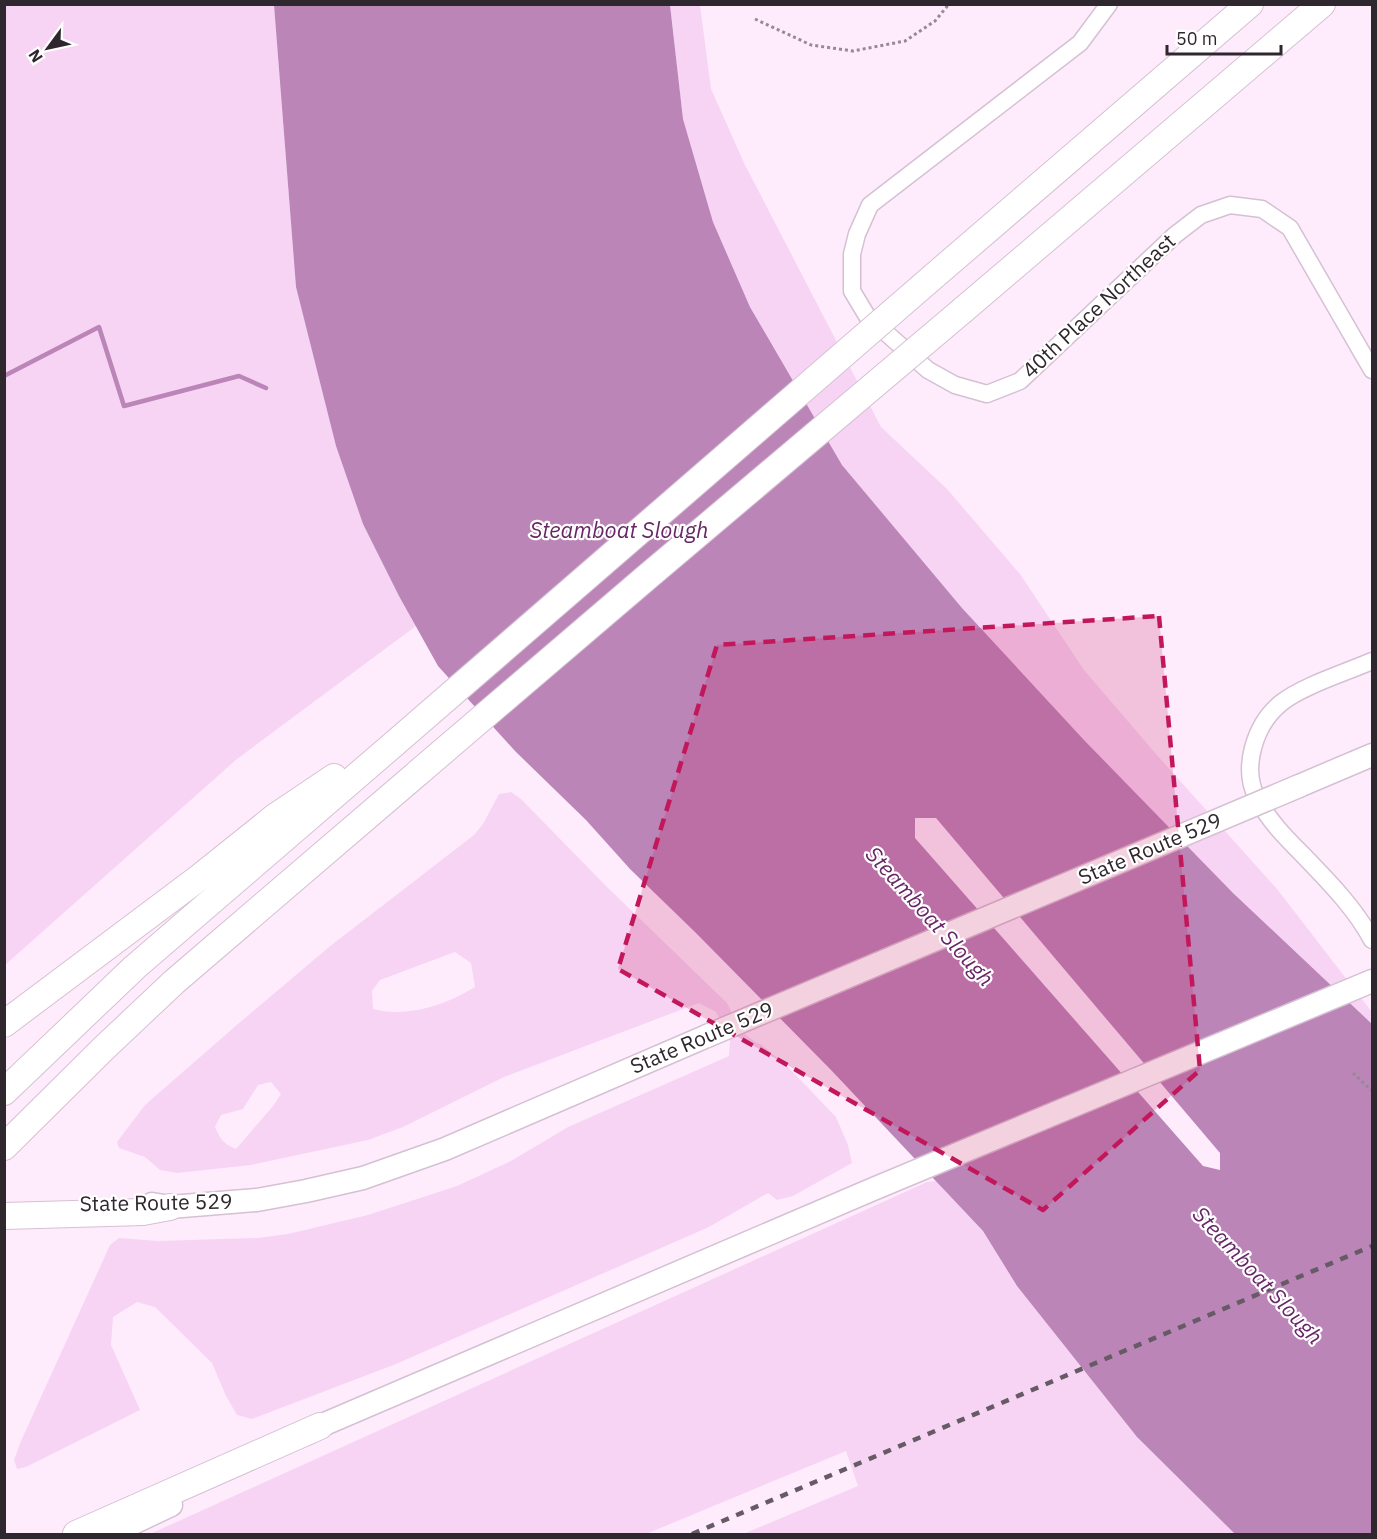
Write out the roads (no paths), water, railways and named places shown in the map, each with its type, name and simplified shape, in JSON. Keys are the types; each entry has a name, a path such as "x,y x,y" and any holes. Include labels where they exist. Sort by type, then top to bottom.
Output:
{"highway":[{"path":"4,1092 135,967 1250,4"},
{"path":"4,1147 174,982 656,569 1322,4"},
{"path":"4,1024 200,878 276,816 343,770 395,743"},
{"path":"4,1216 143,1212 170,1207"},
{"path":"76,1534 320,1426"}],"main road":[{"name":"State Route 529","path":"4,1205 143,1203 170,1207 257,1200 363,1178 445,1149 1372,755"},
{"path":"110,1534 264,1458 320,1426 871,1190 1372,981"}],"street":[{"name":"40th Place Northeast","path":"1109,4 1080,43 870,205 857,234 852,254 852,291 867,316 928,370 955,385 987,394 1020,381 1174,235 1202,215 1230,205 1262,209 1290,228 1372,370"},
{"path":"1372,661 1298,693 1281,703 1261,728 1252,752 1252,779 1256,797 1277,828 1322,874 1359,917 1372,940"}],"water":[{"name":"Steamboat Slough","path":"274,5 670,5 683,119 713,222 750,307 842,465 962,608 1084,740 1233,893 1372,1024 1372,1534 1235,1534 1137,1437 1017,1286 983,1231 832,1071 630,869 586,820 516,752 438,666 363,524 336,446 296,287"}],"waterway":[{"path":"4,376 99,327 124,406 239,376 266,388"}],"railway":[{"path":"692,1534 1372,1246"}]}
